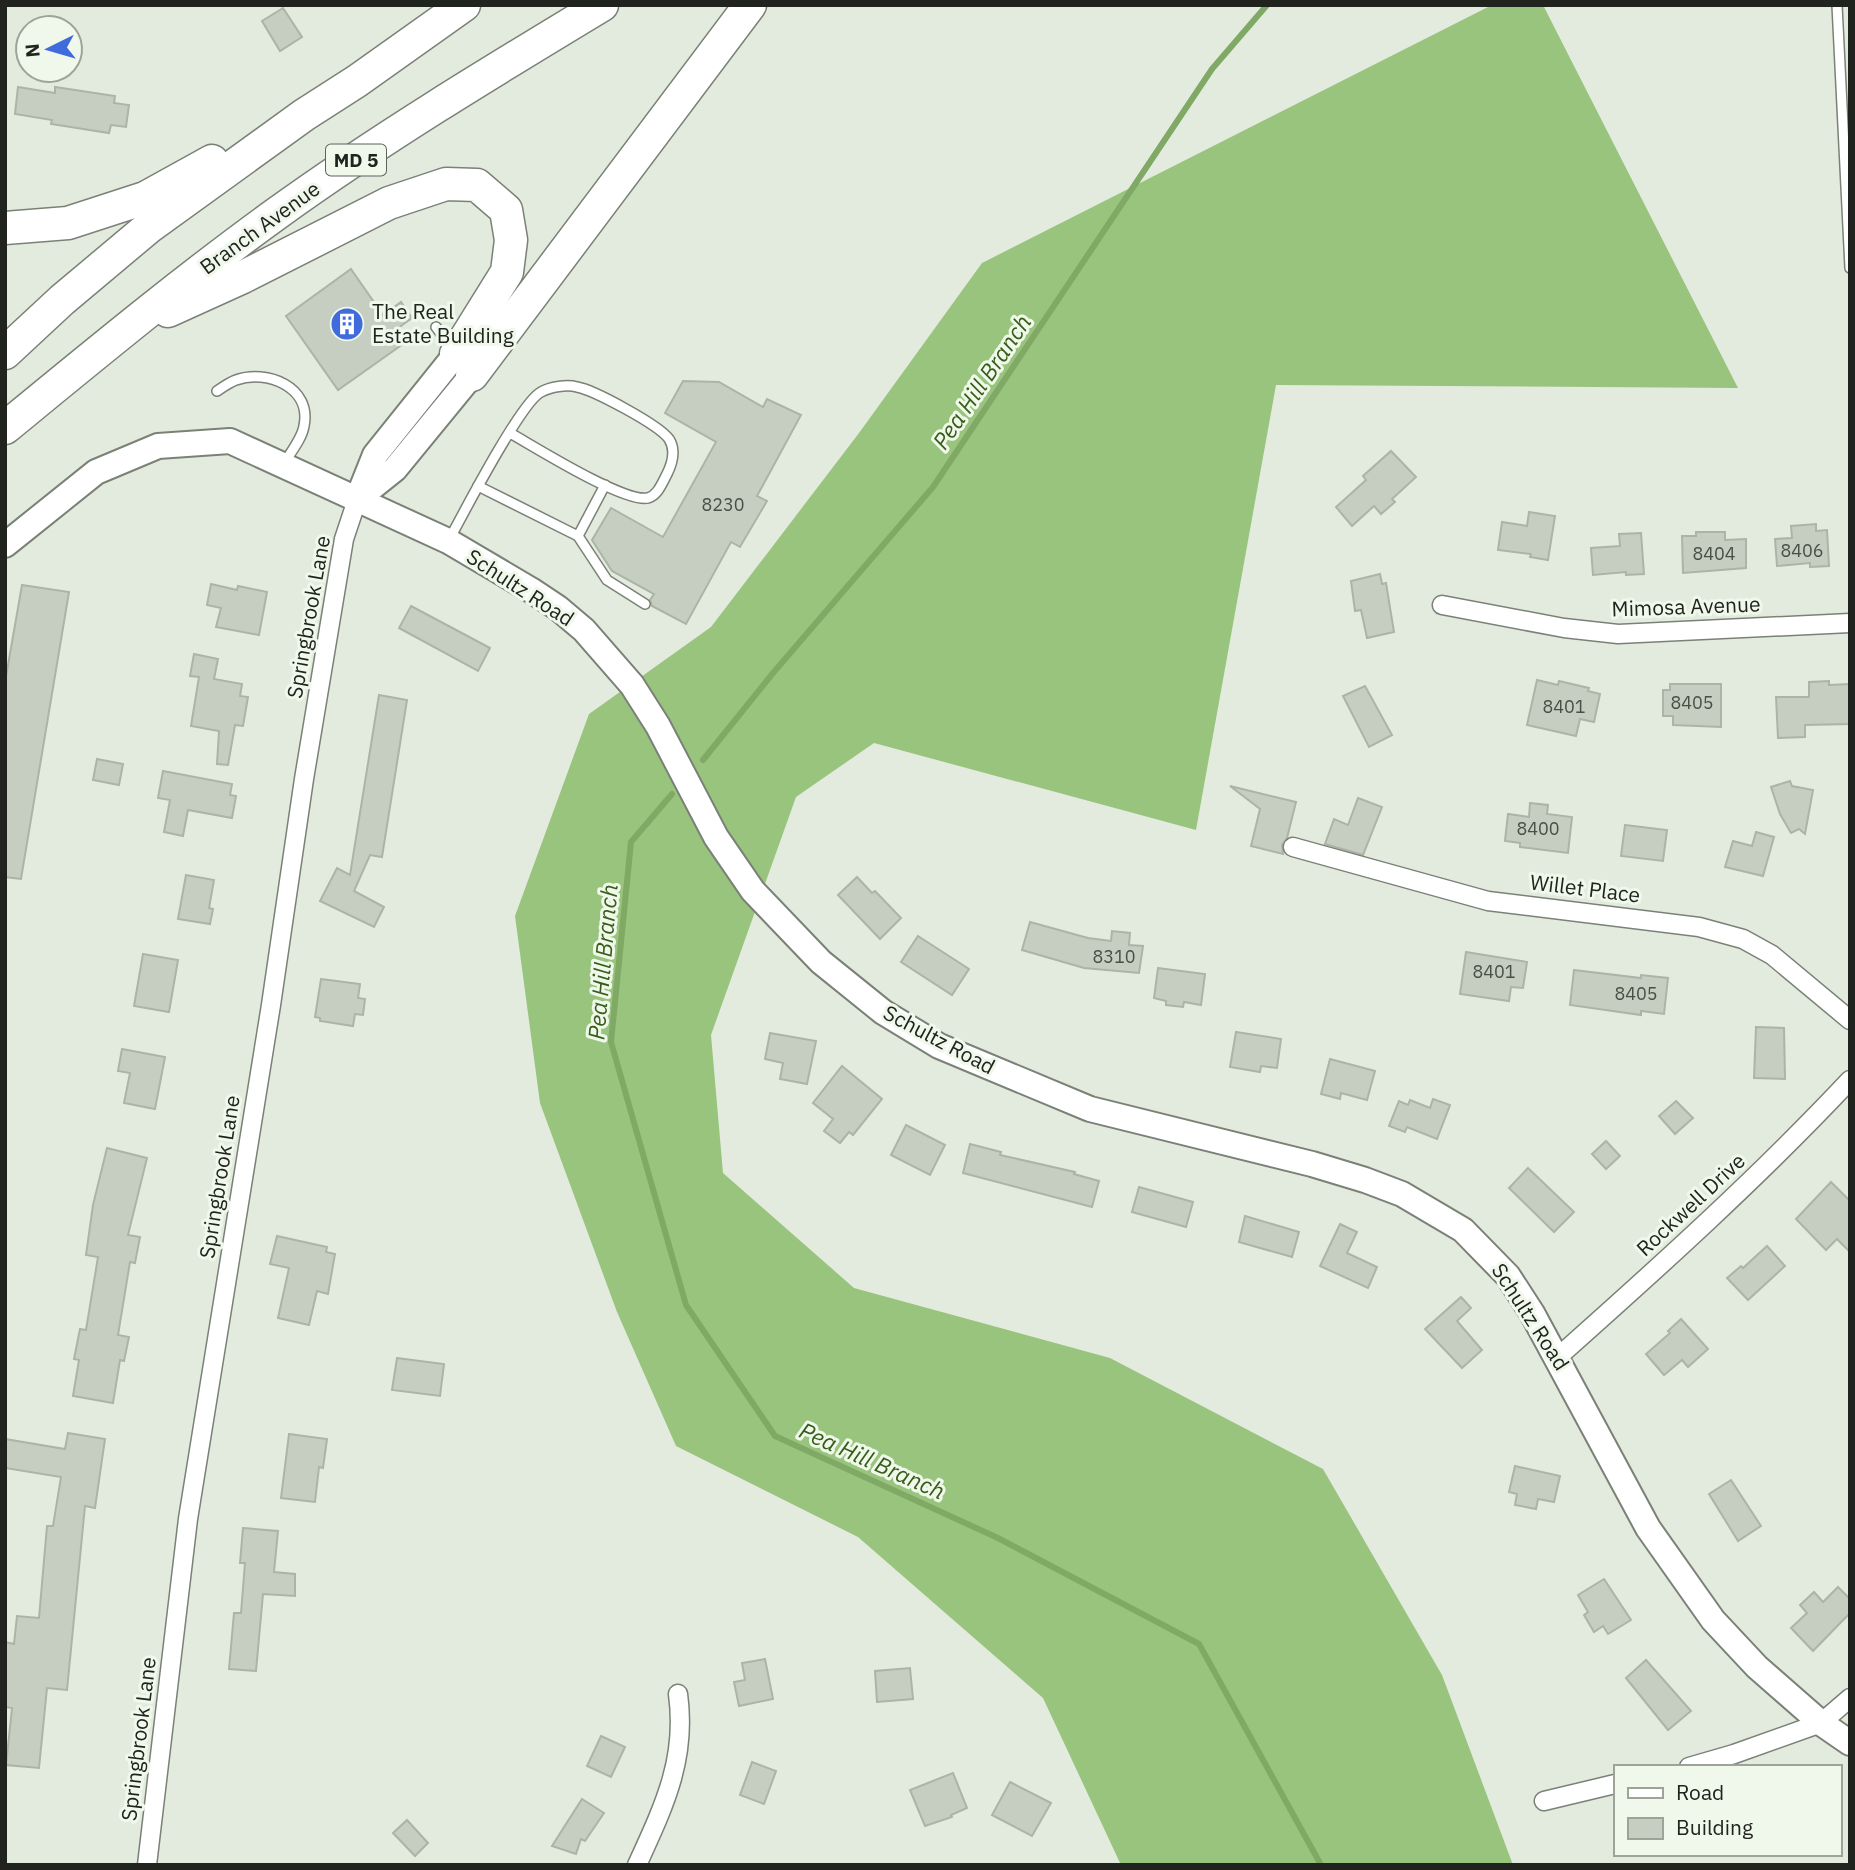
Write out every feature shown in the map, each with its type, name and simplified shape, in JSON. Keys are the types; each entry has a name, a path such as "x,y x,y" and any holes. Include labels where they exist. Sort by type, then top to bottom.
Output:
{"highway":[{"path":"5,353 62,300 149,227 304,115 464,5"},
{"name":"Branch Avenue","path":"5,428 122,331 277,213 407,125 602,5"},
{"path":"464,364 750,5"},
{"path":"5,228 68,223 145,198 357,81"},
{"path":"122,331 243,277 389,203 446,184 477,185 506,210 511,240 507,272 464,364"}],"street":[{"path":"357,500 395,469 464,364"},
{"name":"Schultz Road","path":"5,545 96,472 158,446 230,441 448,541 531,590 584,630 632,685 652,715 716,837 747,883 777,919 821,962 883,1012 939,1046 1090,1109 1312,1164 1402,1194 1463,1230 1508,1276 1558,1357 1648,1528 1713,1620 1756,1667 1821,1723 1850,1743"},
{"name":"Springbrook Lane","path":"148,1865 188,1519 271,1005 306,766 344,539 357,500"},
{"name":"Mimosa Avenue","path":"1442,605 1564,628 1618,634 1850,623"},
{"name":"Willet Place","path":"1293,847 1488,901 1699,927 1743,939 1772,954 1850,1020"},
{"name":"Rockwell Drive","path":"1558,1357 1681,1247 1810,1123 1850,1080"},
{"path":"637,1865 670,1788 678,1759 682,1723 678,1694"},
{"path":"1696,1765 1821,1723 1850,1698"},
{"path":"1544,1801 1614,1784"}],"lane":[{"path":"1837,5 1850,268"},
{"path":"436,327 464,364"},
{"path":"217,391 236,380 251,377 275,378 292,388 300,399 304,426 282,466"},
{"path":"448,541 510,433 533,397 542,391 574,386 593,391 654,426 669,439 673,454 671,466 655,495 647,498 624,495 510,433"},
{"path":"578,536 605,485"},
{"path":"478,486 578,536 607,580 645,604"}],"green space":[{"path":"1492,5 1543,5 1738,388 1276,385 1196,830 874,743 796,797 711,1035 723,1173 854,1288 1110,1358 1323,1469 1442,1675 1513,1865 1121,1865 1043,1698 858,1537 676,1446 617,1312 540,1103 515,916 589,714 711,627 859,433 982,263"}],"building":[{"path":"283,8 302,37 280,51 262,21"},
{"path":"18,87 55,93 55,87 115,96 114,103 129,105 126,127 111,125 109,133 51,124 52,120 15,114"},
{"name":"The Real Estate Building","path":"351,269 383,315 401,302 412,318 394,331 403,344 338,390 286,316"},
{"path":"683,381 719,382 763,407 767,399 801,415 757,496 767,501 740,547 731,542 686,624 652,606 650,600 654,594 612,571 592,540 611,508 663,537 716,442 665,413"},
{"path":"1391,451 1416,477 1392,499 1395,502 1381,514 1374,506 1352,526 1336,507 1366,480 1363,476"},
{"path":"1529,512 1555,516 1548,560 1530,557 1531,554 1498,550 1502,522 1527,526"},
{"path":"1816,524 1816,531 1827,530 1829,566 1810,567 1810,563 1777,566 1775,539 1792,538 1791,526"},
{"path":"1696,532 1725,532 1725,540 1746,539 1746,568 1683,573 1682,536 1696,536"},
{"path":"1641,533 1644,574 1626,575 1626,572 1593,575 1591,548 1620,546 1619,534"},
{"path":"1380,574 1382,584 1386,583 1394,632 1367,638 1361,610 1355,611 1351,581"},
{"path":"211,584 237,590 238,586 267,592 259,635 216,627 221,608 207,605"},
{"path":"22,585 69,592 21,879 5,877 5,682"},
{"path":"411,606 490,648 478,671 399,628"},
{"path":"194,654 218,659 214,679 242,684 240,696 248,697 243,726 235,725 228,765 217,764 219,731 191,726 199,677 190,676"},
{"path":"1537,680 1558,685 1559,681 1589,688 1588,691 1600,694 1594,722 1580,719 1576,736 1527,725"},
{"path":"1829,681 1829,685 1850,684 1850,724 1805,725 1805,737 1778,738 1776,697 1809,697 1809,682"},
{"path":"1670,684 1721,684 1721,727 1673,725 1673,716 1663,716 1663,690 1670,690"},
{"path":"1365,686 1392,735 1369,747 1343,696"},
{"path":"379,695 407,700 382,857 370,855 354,891 384,907 374,927 320,901 337,868 350,875"},
{"path":"97,759 123,764 119,785 93,780"},
{"path":"163,771 232,784 230,795 236,796 232,818 188,810 183,836 164,832 170,800 158,798"},
{"path":"1790,781 1792,786 1813,790 1805,834 1799,829 1791,833 1780,814 1771,787"},
{"path":"1230,786 1296,802 1287,838 1282,845 1283,854 1251,846 1260,809"},
{"path":"1358,798 1382,807 1363,855 1325,844 1334,819 1348,825"},
{"path":"1530,803 1548,805 1547,814 1572,817 1568,853 1520,847 1520,843 1505,841 1508,814 1529,817"},
{"path":"1625,825 1667,830 1663,861 1621,856"},
{"path":"1756,832 1774,837 1763,876 1725,867 1733,841 1752,846"},
{"path":"186,875 214,880 209,908 213,909 210,924 178,919"},
{"path":"857,877 901,918 880,939 838,895"},
{"path":"1030,922 1088,938 1111,941 1112,931 1130,933 1129,945 1143,946 1139,973 1084,968 1022,950"},
{"path":"918,936 969,969 952,995 901,962"},
{"path":"1466,952 1527,962 1523,988 1511,987 1509,1001 1460,994"},
{"path":"143,954 178,960 169,1012 134,1006"},
{"path":"1158,968 1205,974 1201,1005 1184,1002 1183,1007 1166,1005 1166,1001 1154,998"},
{"path":"1574,970 1641,978 1641,975 1668,978 1664,1014 1641,1011 1641,1015 1570,1005"},
{"path":"321,979 360,984 358,998 365,999 363,1015 355,1014 353,1026 320,1021 320,1018 315,1017"},
{"path":"1756,1027 1784,1028 1785,1079 1754,1078"},
{"path":"1236,1032 1281,1039 1277,1068 1261,1066 1260,1072 1230,1067"},
{"path":"770,1033 816,1041 807,1084 780,1079 783,1063 765,1059"},
{"path":"122,1049 165,1057 155,1109 124,1103 130,1073 118,1071"},
{"path":"1330,1059 1375,1071 1367,1100 1341,1093 1340,1099 1321,1094"},
{"path":"842,1066 882,1099 853,1135 849,1132 840,1143 824,1131 833,1119 813,1103"},
{"path":"1433,1099 1450,1105 1437,1139 1407,1127 1405,1132 1389,1126 1399,1101 1408,1105 1410,1100 1430,1108"},
{"path":"1676,1101 1693,1118 1675,1134 1659,1116"},
{"path":"906,1125 945,1145 930,1175 891,1155"},
{"path":"1606,1141 1620,1156 1606,1169 1592,1154"},
{"path":"970,1144 1001,1152 1000,1155 1075,1172 1074,1174 1099,1181 1092,1207 963,1173"},
{"path":"107,1148 147,1158 128,1235 140,1237 135,1263 130,1262 118,1335 129,1337 124,1361 120,1360 113,1403 73,1396 79,1360 74,1359 80,1329 86,1330 98,1257 86,1255 93,1205"},
{"path":"1528,1168 1574,1212 1554,1232 1509,1188"},
{"path":"1831,1182 1850,1201 1850,1252 1837,1239 1826,1250 1796,1219"},
{"path":"1139,1187 1193,1202 1186,1227 1132,1212"},
{"path":"1245,1216 1299,1232 1292,1257 1239,1242"},
{"path":"1340,1224 1357,1232 1347,1253 1377,1267 1368,1288 1320,1266"},
{"path":"277,1236 327,1247 326,1252 335,1254 328,1294 317,1291 309,1325 278,1318 289,1268 270,1264"},
{"path":"1767,1246 1785,1266 1748,1300 1727,1278 1741,1266 1743,1268"},
{"path":"1461,1297 1471,1308 1457,1321 1482,1350 1462,1368 1425,1329"},
{"path":"1681,1319 1708,1349 1688,1367 1682,1360 1664,1375 1646,1354 1670,1333 1668,1331"},
{"path":"397,1358 444,1364 440,1396 392,1390"},
{"path":"68,1433 105,1439 95,1508 85,1506 67,1690 47,1688 39,1768 6,1765 12,1708 5,1707 5,1642 14,1644 17,1616 39,1618 47,1526 53,1526 61,1477 5,1468 5,1439 65,1449"},
{"path":"289,1434 327,1439 323,1468 319,1467 315,1502 281,1498"},
{"path":"1515,1466 1560,1476 1554,1502 1538,1499 1536,1509 1515,1505 1517,1494 1509,1492"},
{"path":"1731,1480 1761,1526 1738,1541 1709,1494"},
{"path":"243,1528 278,1531 274,1572 295,1574 295,1596 263,1594 256,1671 229,1669 234,1613 241,1613 245,1563 240,1563"},
{"path":"1604,1579 1631,1620 1608,1634 1603,1626 1594,1632 1584,1615 1588,1612 1578,1595"},
{"path":"1838,1587 1850,1599 1850,1613 1813,1651 1791,1628 1807,1613 1800,1605 1814,1592 1823,1602"},
{"path":"765,1659 773,1699 739,1706 734,1682 745,1680 742,1663"},
{"path":"1646,1660 1691,1711 1668,1730 1626,1678"},
{"path":"910,1668 913,1699 877,1702 875,1671"},
{"path":"601,1736 625,1747 611,1777 587,1766"},
{"path":"752,1762 776,1771 764,1804 740,1795"},
{"path":"953,1773 967,1808 951,1815 952,1817 925,1826 910,1790"},
{"path":"1010,1782 1051,1803 1032,1836 992,1815"},
{"path":"582,1799 604,1813 585,1841 581,1839 576,1854 552,1846"},
{"path":"407,1820 428,1843 415,1856 393,1833"}],"waterway":[{"name":"Pea Hill Branch","path":"703,760 773,673 933,487 1212,69 1267,5"},
{"name":"Pea Hill Branch","path":"672,794 631,842 611,1042 686,1305 775,1436 998,1538 1199,1644 1321,1865"}],"place":[{"name":"The Real Estate Building","path":"347,324"}]}
